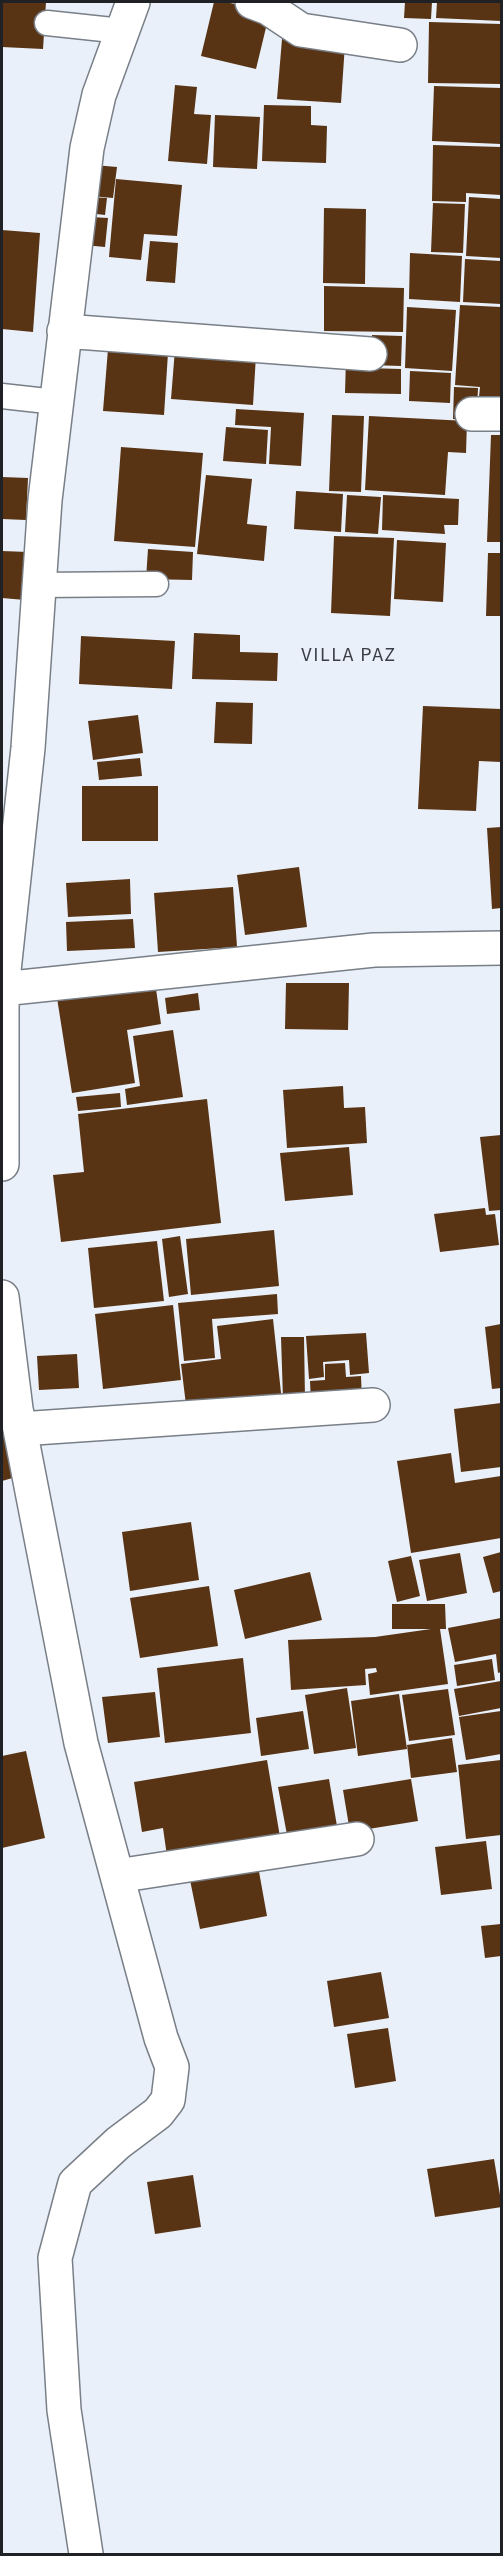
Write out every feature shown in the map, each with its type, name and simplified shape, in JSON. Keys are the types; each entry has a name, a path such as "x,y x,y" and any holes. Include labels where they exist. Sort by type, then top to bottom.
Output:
{"street":[{"path":"252,2 268,8 301,30 400,45"},
{"path":"2,1164 2,988 11,826 28,748 45,500 87,148 99,95 128,16"},
{"path":"64,332 370,354"},
{"path":"2,988 374,950 501,948"},
{"path":"2,1297 13,1417 81,1743 161,2038 172,2067 168,2100 158,2113 118,2143 75,2183 55,2258 64,2410 86,2554"},
{"path":"13,1417 374,1405"},
{"path":"117,1876 357,1839"}],"lane":[{"path":"47,23 128,16"},
{"path":"2,396 56,402"},
{"path":"38,585 156,584"}],"building":[{"path":"2,2 46,2 43,49 2,47"},
{"path":"214,2 270,11 256,69 201,56"},
{"path":"405,2 432,2 431,19 404,18"},
{"path":"437,2 501,2 501,21 436,18"},
{"path":"429,22 501,24 501,84 428,83"},
{"path":"282,39 345,44 341,103 277,99"},
{"path":"175,85 197,87 194,114 211,115 207,164 168,161"},
{"path":"434,86 501,88 501,144 432,141"},
{"path":"264,105 311,106 311,125 327,126 326,163 262,161"},
{"path":"215,115 260,117 257,169 213,167"},
{"path":"433,145 501,147 501,195 466,193 466,202 432,201"},
{"path":"94,165 117,167 113,198 91,196"},
{"path":"116,179 182,185 177,236 144,234 141,260 109,257"},
{"path":"89,197 107,198 105,215 88,213"},
{"path":"469,197 501,199 501,258 466,256"},
{"path":"433,203 465,204 463,253 431,252"},
{"path":"324,208 366,209 365,284 323,283"},
{"path":"91,217 108,218 105,247 84,245"},
{"path":"2,230 40,233 33,332 2,329"},
{"path":"150,241 178,243 175,283 146,281"},
{"path":"410,253 462,256 460,302 409,299"},
{"path":"465,259 501,261 501,304 463,302"},
{"path":"324,286 404,288 403,332 324,331"},
{"path":"460,305 501,307 501,409 478,407 480,387 455,385"},
{"path":"407,307 456,310 452,371 405,368"},
{"path":"372,335 402,336 401,366 370,365"},
{"path":"108,349 168,353 164,415 103,411"},
{"path":"175,349 256,355 253,405 171,399"},
{"path":"346,359 366,368 401,369 401,394 345,393"},
{"path":"410,371 451,373 450,403 409,401"},
{"path":"454,387 478,388 477,410 463,420 453,419"},
{"path":"236,409 304,413 301,466 269,464 271,427 235,425"},
{"path":"332,415 364,416 361,492 329,491"},
{"path":"369,416 467,421 466,453 448,452 445,495 365,490"},
{"path":"226,427 268,430 266,464 223,461"},
{"path":"491,435 501,435 501,542 487,542"},
{"path":"121,447 203,453 195,547 114,541"},
{"path":"206,475 252,479 247,524 267,526 264,561 197,554"},
{"path":"2,477 28,478 26,520 2,519"},
{"path":"296,491 343,494 341,532 294,529"},
{"path":"347,495 381,497 378,534 345,532"},
{"path":"383,495 459,499 458,525 444,525 445,534 382,530"},
{"path":"334,536 394,538 390,616 331,613"},
{"path":"397,540 446,543 443,602 394,599"},
{"path":"148,549 193,552 192,580 146,579"},
{"path":"2,551 28,552 25,600 2,598"},
{"path":"488,553 501,553 501,616 486,616"},
{"path":"194,633 240,635 240,652 278,653 277,681 192,679"},
{"path":"81,636 175,641 172,689 79,684"},
{"path":"216,702 253,703 252,744 214,743"},
{"path":"423,706 501,709 501,762 479,761 476,811 418,809"},
{"path":"138,715 143,753 93,760 88,721"},
{"path":"140,758 142,776 99,780 97,762"},
{"path":"82,786 158,786 158,841 82,841"},
{"path":"501,827 501,908 492,909 487,828"},
{"path":"299,867 307,927 245,935 237,875"},
{"path":"130,879 131,914 68,917 66,883"},
{"path":"233,887 237,947 158,952 154,893"},
{"path":"133,919 135,948 67,951 66,922"},
{"path":"155,982 161,1024 127,1030 135,1083 72,1093 57,998"},
{"path":"286,983 349,983 348,1030 285,1029"},
{"path":"198,993 200,1010 167,1014 165,998"},
{"path":"173,1030 183,1097 127,1105 125,1089 140,1086 133,1036"},
{"path":"343,1086 344,1108 365,1107 367,1143 287,1148 283,1090"},
{"path":"120,1093 121,1107 78,1111 76,1097"},
{"path":"207,1099 221,1223 61,1242 53,1175 84,1172 78,1114"},
{"path":"501,1135 501,1210 489,1211 480,1137"},
{"path":"349,1147 353,1195 285,1201 280,1153"},
{"path":"485,1208 486,1215 495,1214 499,1245 440,1252 434,1214"},
{"path":"274,1230 279,1286 191,1295 186,1239"},
{"path":"180,1236 188,1294 169,1297 162,1239"},
{"path":"157,1241 164,1301 94,1308 88,1248"},
{"path":"277,1294 278,1314 212,1319 215,1358 184,1361 178,1303"},
{"path":"173,1305 181,1380 103,1389 95,1314"},
{"path":"273,1319 282,1402 187,1413 181,1364 221,1359 217,1326"},
{"path":"501,1324 501,1388 492,1389 485,1327"},
{"path":"366,1333 369,1373 350,1375 349,1360 323,1362 324,1377 309,1379 306,1336"},
{"path":"281,1337 304,1337 305,1399 283,1399"},
{"path":"77,1354 79,1388 39,1390 37,1356"},
{"path":"345,1363 346,1377 361,1376 362,1400 311,1402 310,1381 325,1380 325,1364"},
{"path":"501,1403 501,1467 461,1472 454,1409"},
{"path":"2,1426 16,1477 2,1481"},
{"path":"451,1453 455,1483 501,1476 501,1538 411,1553 397,1461"},
{"path":"191,1522 199,1580 130,1591 122,1532"},
{"path":"501,1552 501,1591 493,1593 483,1557"},
{"path":"460,1553 467,1593 427,1601 419,1560"},
{"path":"411,1556 420,1596 397,1602 388,1561"},
{"path":"310,1572 322,1620 245,1639 234,1590"},
{"path":"209,1586 218,1646 140,1658 130,1598"},
{"path":"392,1604 445,1604 446,1629 440,1629 448,1684 370,1695 368,1674 377,1672 376,1668 365,1669 366,1685 291,1690 288,1640 375,1637 431,1629 392,1629"},
{"path":"501,1618 501,1672 498,1673 496,1654 455,1662 448,1628"},
{"path":"243,1658 251,1733 165,1743 157,1668"},
{"path":"492,1659 495,1680 457,1686 454,1665"},
{"path":"501,1681 501,1708 459,1716 454,1689"},
{"path":"347,1688 356,1748 314,1754 305,1695"},
{"path":"448,1689 455,1735 409,1741 402,1695"},
{"path":"155,1692 160,1737 108,1743 102,1697"},
{"path":"399,1694 407,1749 358,1756 351,1701"},
{"path":"303,1711 309,1749 261,1756 256,1718"},
{"path":"501,1711 501,1754 466,1760 459,1717"},
{"path":"452,1738 457,1772 411,1778 407,1745"},
{"path":"26,1751 45,1838 2,1848 2,1756"},
{"path":"267,1760 280,1837 167,1856 163,1828 142,1832 134,1782"},
{"path":"501,1760 501,1835 466,1839 458,1765"},
{"path":"329,1779 338,1832 288,1840 278,1787"},
{"path":"411,1779 418,1821 350,1832 343,1790"},
{"path":"486,1841 492,1889 441,1895 435,1847"},
{"path":"258,1866 267,1916 200,1929 190,1880"},
{"path":"501,1924 501,1956 485,1958 481,1926"},
{"path":"381,1972 389,2018 334,2027 327,1981"},
{"path":"388,2028 396,2081 355,2088 347,2034"},
{"path":"494,2159 502,2207 435,2217 427,2169"},
{"path":"193,2175 201,2227 155,2234 147,2182"}],"district":[{"name":"VILLA PAZ","path":"349,657"}]}
